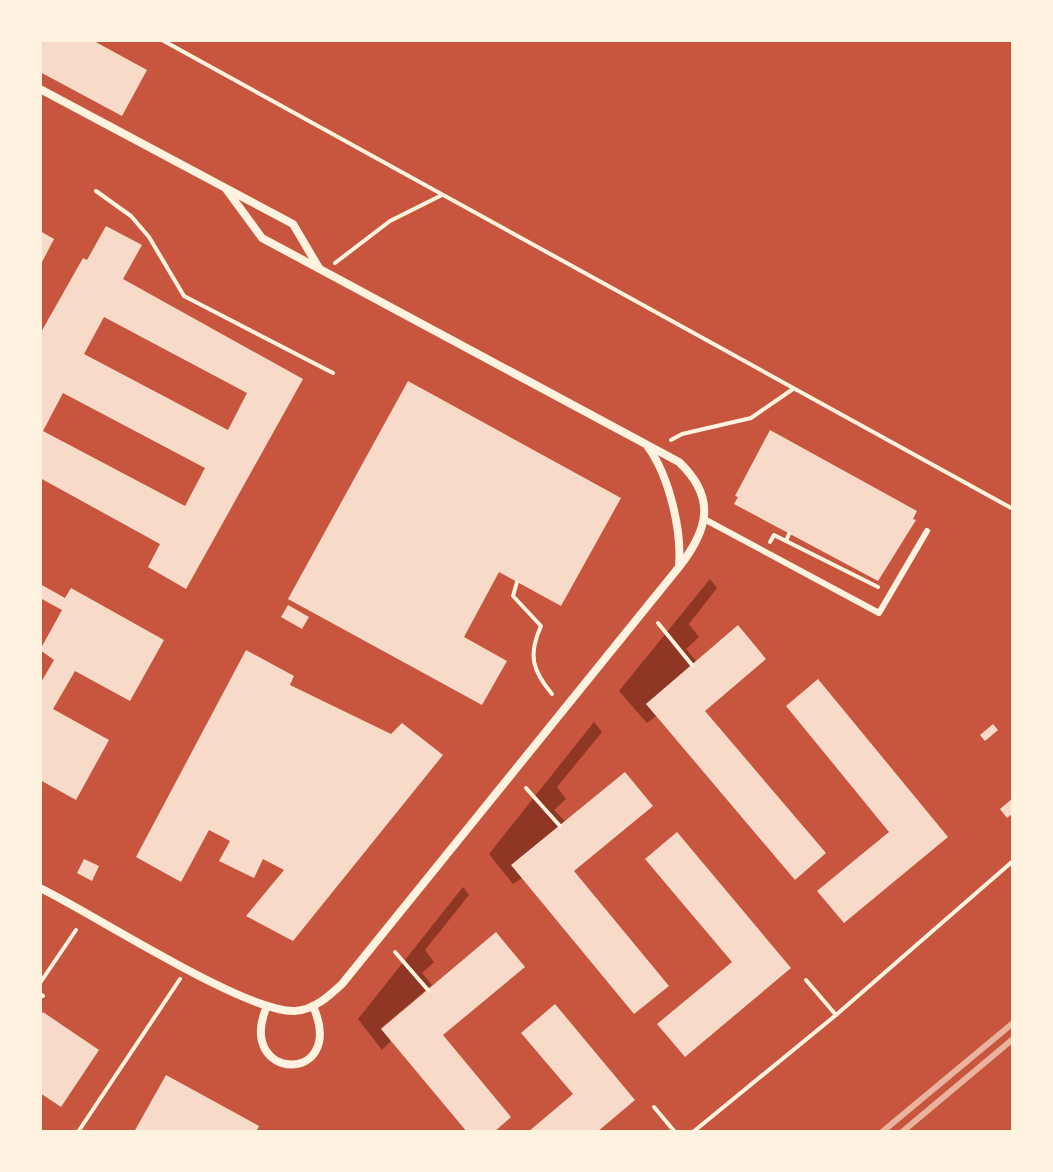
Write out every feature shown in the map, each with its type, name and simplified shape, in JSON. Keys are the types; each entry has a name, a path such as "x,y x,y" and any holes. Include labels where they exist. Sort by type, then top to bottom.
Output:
{"street":[{"path":"40,89 293,224 322,270"},
{"path":"40,888 267,1006 298,1011 313,1006 342,984 694,549 706,520 699,490 690,472 262,238 226,189"},
{"path":"651,448 681,544 679,567"},
{"path":"267,1006 260,1029 262,1045 272,1059 290,1065 310,1059 320,1046 322,1029 313,1006"}],"lane":[{"path":"706,520 879,613 927,531"}],"path":[{"path":"162,40 440,196 1013,509"},
{"path":"96,191 131,216 149,237 184,296 333,373"},
{"path":"322,270 390,221 440,196"},
{"path":"651,448 682,434 751,418 793,389"},
{"path":"786,541 789,534"},
{"path":"774,535 891,594"},
{"path":"517,582 513,596 541,626 533,646 531,663 552,694"},
{"path":"658,623 692,665"},
{"path":"526,788 560,826"},
{"path":"693,1132 836,1015 1013,861"},
{"path":"40,983 76,930"},
{"path":"395,952 428,990"},
{"path":"78,1132 188,967"},
{"path":"806,980 836,1015"},
{"path":"654,1107 675,1132"}],"shaded area":[{"path":"710,579 717,588 689,624 699,637 686,649 696,661 646,704 656,716 647,723 619,691"},
{"path":"594,722 602,732 557,787 566,799 554,810 565,821 512,865 522,878 513,884 489,854"},
{"path":"463,887 469,895 425,950 434,962 422,973 432,985 381,1028 391,1041 382,1050 358,1019"}],"building":[{"path":"40,40 92,40 147,70 122,116 40,72"},
{"path":"106,226 142,245 123,279 303,379 186,589 148,567 160,544 40,478 40,334 83,258 87,260","holes":["104,317 247,393 228,430 84,354","63,393 205,468 185,506 43,431"]},
{"path":"40,231 54,239 40,266"},
{"path":"408,381 621,498 561,606 499,572 464,637 507,661 482,705 288,599"},
{"path":"770,430 917,511 913,519 916,520 878,581 734,504 738,497 735,496"},
{"path":"40,584 65,598 71,588 164,640 130,701 75,671 53,709 109,740 76,800 40,780 40,684 54,660 40,650 62,610 40,598"},
{"path":"288,605 309,617 302,629 281,617"},
{"path":"738,625 766,659 705,711 826,853 795,880 646,704"},
{"path":"246,650 294,676 290,685 391,734 402,723 443,755 293,941 246,916 284,870 263,859 254,878 219,861 230,841 209,830 181,882 136,857"},
{"path":"818,679 948,837 844,923 817,891 889,832 786,706"},
{"path":"993,724 998,730 985,741 980,735"},
{"path":"625,772 653,806 574,871 669,986 634,1014 511,865"},
{"path":"1013,798 1013,813 1007,818 1000,809"},
{"path":"677,832 791,968 685,1057 657,1024 732,962 645,859"},
{"path":"84,859 99,866 92,881 77,873"},
{"path":"496,932 525,967 443,1035 511,1117 494,1132 467,1132 381,1029"},
{"path":"555,1004 635,1100 597,1132 528,1132 573,1094 521,1033"},
{"path":"43,1012 99,1050 61,1107 40,1093 40,1017"},
{"path":"166,1075 259,1126 256,1132 134,1132"}],"railway":[{"path":"882,1132 1013,1023"},
{"path":"902,1132 1013,1039"}]}
